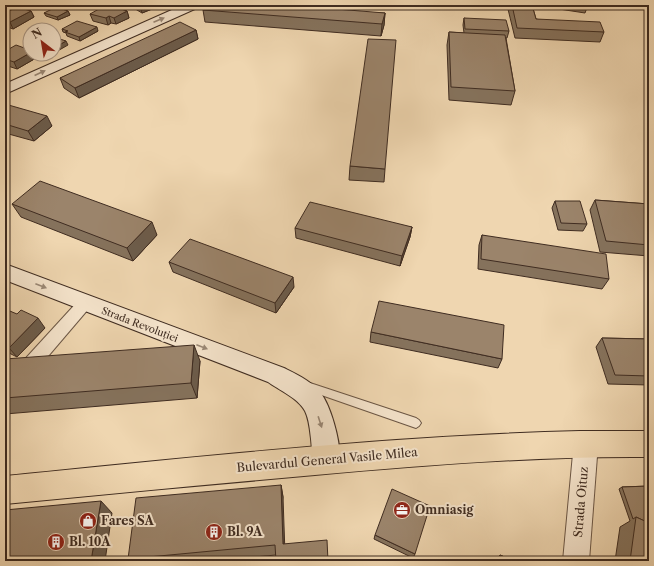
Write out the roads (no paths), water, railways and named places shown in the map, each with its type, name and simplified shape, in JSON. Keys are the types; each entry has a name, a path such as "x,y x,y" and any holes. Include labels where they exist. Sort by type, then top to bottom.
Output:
{"main road":[{"path":"5,90 193,5"},
{"name":"Strada Revoluției","path":"5,272 276,375 311,398 315,405 324,435 326,460"},
{"name":"Bulevardul General Vasile Milea","path":"5,490 326,460 502,446 586,443 649,444"}],"street":[{"path":"55,361 26,363 84,303"},
{"name":"Strada Oituz","path":"576,561 586,443"}],"lane":[{"name":"Strada Revoluției","path":"276,375 416,423"}],"place":[{"name":"Omniasig","path":"402,510"},
{"name":"Fares SA","path":"88,521"},
{"name":"Bl. 9A","path":"214,532"},
{"name":"Bl. 10A","path":"56,542"}]}
